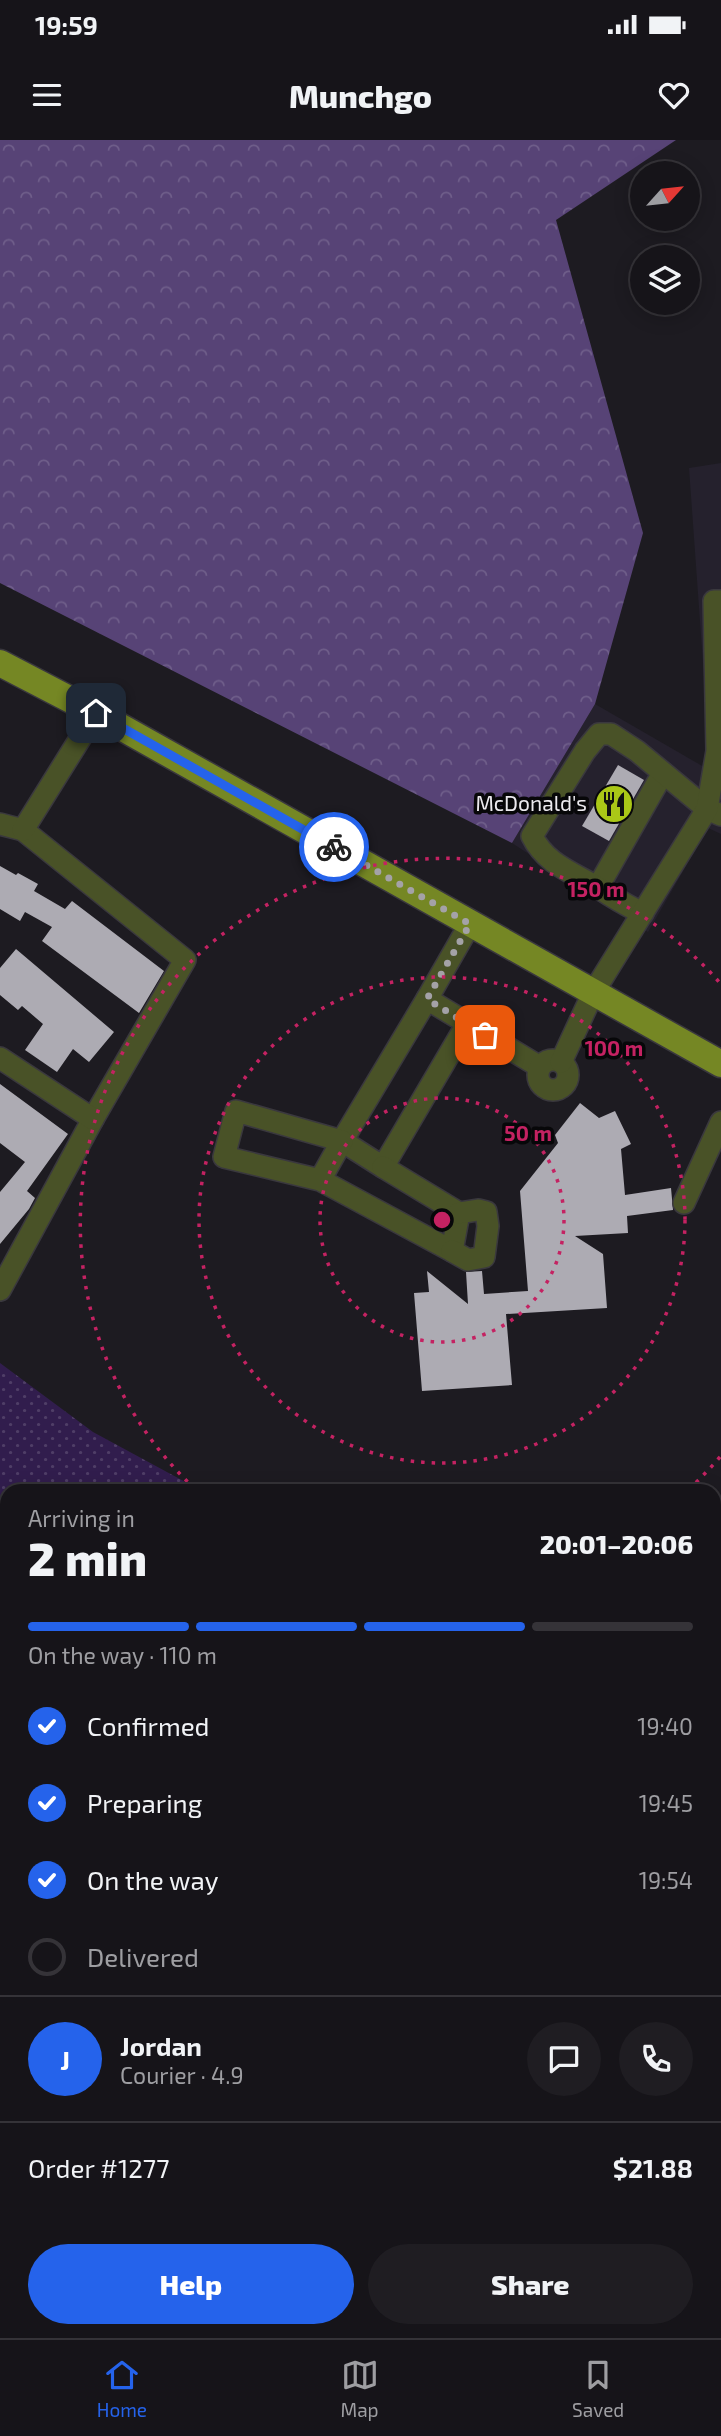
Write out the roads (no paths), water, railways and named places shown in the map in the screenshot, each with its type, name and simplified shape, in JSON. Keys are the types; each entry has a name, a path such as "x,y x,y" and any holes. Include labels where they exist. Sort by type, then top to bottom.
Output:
{"main road":[{"path":"0,663 96,713 721,1064"}],"street":[{"path":"427,999 540,1067 550,1060 561,1062 593,993 643,913 714,812 718,751 714,601 721,601"},
{"path":"23,830 96,713"},
{"path":"643,913 621,904 598,887 562,869 538,849 532,836 585,751 599,734 611,733 714,812"},
{"path":"598,887 624,837 663,773"},
{"path":"0,824 23,830 186,960 93,1119 0,1290"},
{"path":"320,1180 470,924"},
{"path":"383,1167 467,1024"},
{"path":"0,1058 93,1119"},
{"path":"236,1111 342,1141 459,1213 478,1210 486,1212 488,1226 484,1257 468,1260 320,1180 225,1157 236,1111"},
{"path":"684,1203 721,1122"},
{"path":"452,1251 459,1213"}],"place":[{"name":"McDonald's","path":"614,804"}]}
